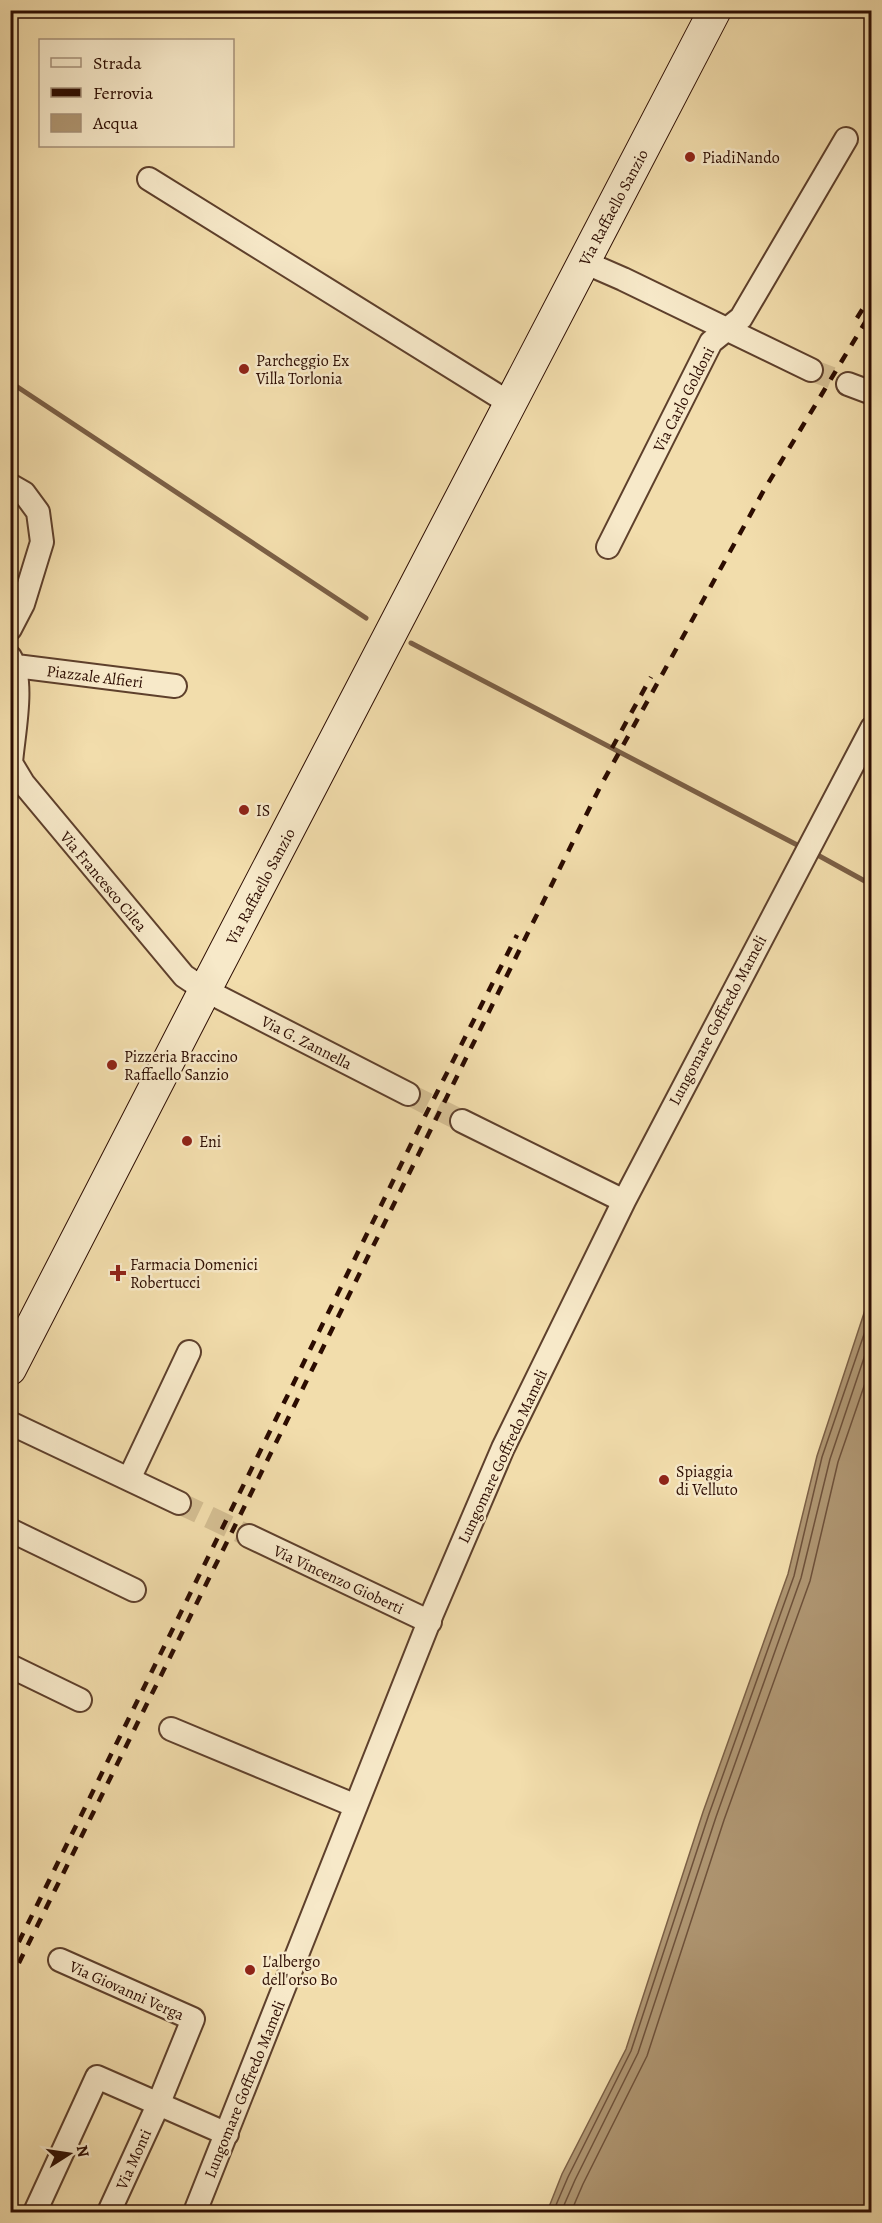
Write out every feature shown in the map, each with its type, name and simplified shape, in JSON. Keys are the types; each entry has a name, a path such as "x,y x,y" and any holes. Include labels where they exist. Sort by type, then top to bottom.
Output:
{"main road":[{"name":"Via Raffaello Sanzio","path":"10,1369 715,10"}],"street":[{"name":"Via Carlo Goldoni","path":"608,547 711,342 741,318 846,139"},
{"path":"149,179 511,404"},
{"path":"584,262 811,370"},
{"path":"848,384 872,393"},
{"path":"10,629 23,604 42,542 38,512 17,489"},
{"path":"11,764 17,689 13,662"},
{"name":"Piazzale Alfieri","path":"13,662 175,686"},
{"name":"Lungomare Goffredo Mameli","path":"195,2212 440,1594 503,1448 624,1201 872,728"},
{"name":"Via Francesco Cilea","path":"11,764 23,783 184,976 206,990"},
{"name":"Via G. Zannella","path":"206,990 408,1094"},
{"path":"462,1121 624,1201"},
{"path":"129,1479 189,1352"},
{"path":"10,1423 179,1503"},
{"path":"10,1530 134,1590"},
{"name":"Via Vincenzo Gioberti","path":"249,1536 430,1622"},
{"path":"10,1666 80,1700"},
{"path":"171,1729 356,1806"},
{"name":"Via Giovanni Verga","path":"60,1960 193,2019"},
{"name":"Via Monti","path":"109,2212 158,2105 193,2019"},
{"path":"35,2212 97,2077 227,2134"}],"water":[{"path":"871,1292 871,2212 547,2212 562,2174 626,2049 703,1812 788,1574 817,1456"}],"waterway":[{"path":"10,382 366,618"},
{"path":"411,643 803,848"},
{"path":"814,853 872,885"}],"tunnel":[{"path":"811,370 848,384"},
{"path":"408,1094 462,1121"},
{"path":"179,1503 249,1536"}],"railway":[{"path":"857,318 872,294"},
{"path":"10,1981 600,787 764,490 872,311"},
{"path":"612,748 651,677"},
{"path":"10,1960 422,1122 517,935"}],"place":[{"name":"PiadiNando","path":"690,157"},
{"name":"Parcheggio Ex Villa Torlonia","path":"244,369"},
{"name":"IS","path":"244,810"},
{"name":"Pizzeria Braccino Raffaello Sanzio","path":"112,1065"},
{"name":"Eni","path":"187,1141"},
{"name":"Farmacia Domenici Robertucci","path":"118,1273"},
{"name":"Spiaggia di Velluto","path":"664,1480"},
{"name":"L'albergo dell'orso Bo","path":"250,1970"}]}
